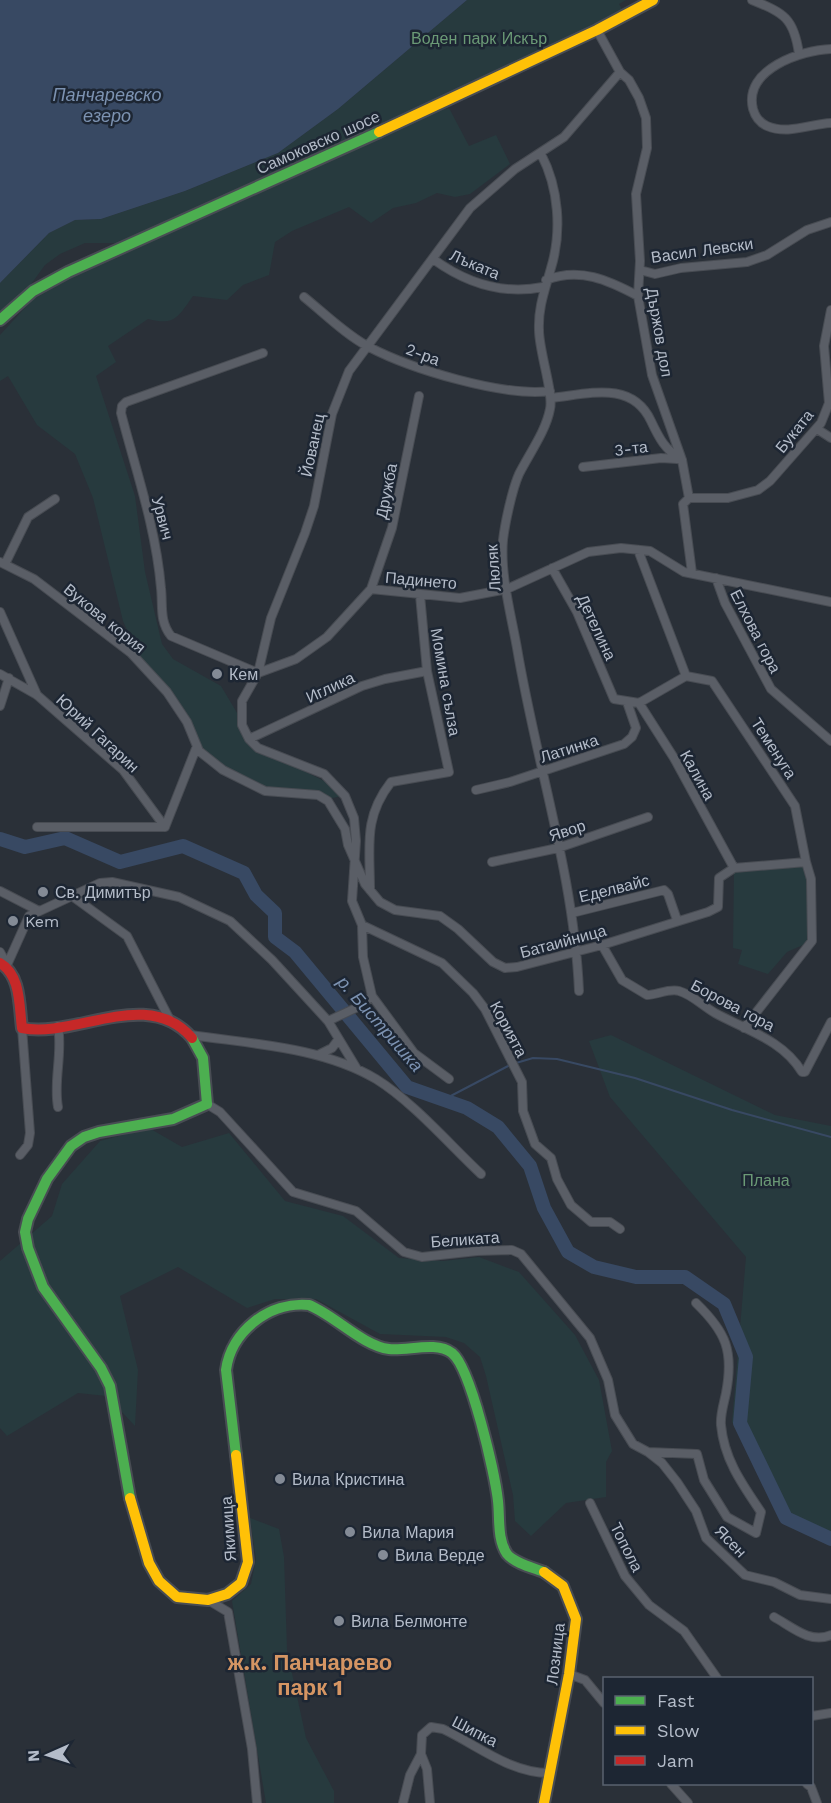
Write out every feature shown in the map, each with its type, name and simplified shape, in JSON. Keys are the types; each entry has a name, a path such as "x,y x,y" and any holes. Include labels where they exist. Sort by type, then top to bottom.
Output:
{"street":[{"name":"Самоковско шосе","path":"0,320 16,303 68,272 230,197 350,146 597,30 653,0"},
{"path":"752,0 777,10 789,20 794,28 799,54"},
{"name":"Държов дол","path":"597,30 620,72 629,80 639,98 648,134 636,194 638,296 652,375 682,460 689,498 683,504 693,573"},
{"path":"831,49 799,54 785,60 764,76 757,85 753,98 756,115 767,126 789,129 831,123"},
{"name":"Йованец","path":"249,739 240,718 242,701 258,673 271,618 314,506 332,414 349,371 478,198 515,169 541,154 575,126 620,72"},
{"name":"Люляк","path":"541,154 552,180 558,223 556,248 545,284 539,332 551,395 550,412 517,478 503,541 507,589 541,772 572,913 579,990"},
{"name":"Васил Левски","path":"639,270 655,274 681,268 747,262 773,252 807,230 831,222"},
{"name":"Лъката","path":"433,259 476,282 498,290 545,284 572,274 586,275 606,281 638,296"},
{"name":"2-ра","path":"304,297 367,346 450,379 551,395 609,393 629,396 645,411 665,447 682,460"},
{"name":"Буката","path":"689,498 728,498 758,490 770,481 817,429 825,416 829,403 824,346 831,310"},
{"name":"Урвич","path":"258,673 171,636 166,630 160,610 162,592 157,547 122,406 126,402 263,353"},
{"name":"Дружба","path":"371,589 392,528 419,396"},
{"path":"817,429 831,438"},
{"name":"3-та","path":"583,467 661,458 682,460"},
{"path":"2,563 28,517 56,499"},
{"name":"Падинето","path":"258,673 296,659 327,637 371,589 460,598 507,589 588,552 621,548 650,551 684,572 831,602"},
{"path":"627,702 639,703 686,676 638,550"},
{"name":"Вукова кория","path":"2,563 34,579 131,653 167,692 188,722 197,746 223,770 265,791 318,795 328,801 338,813 356,859"},
{"name":"Детелина","path":"552,568 577,612 614,699 627,702"},
{"name":"Елхова гора","path":"716,578 725,603 771,689 831,741"},
{"name":"Момина сълза","path":"370,892 370,824 378,799 391,782 450,772 427,672 420,595"},
{"path":"0,612 38,695"},
{"name":"Иглика","path":"249,739 363,686 385,679 427,672"},
{"name":"Юрий Гагарин","path":"0,674 38,695 123,770 165,827"},
{"name":"Теменуга","path":"686,676 712,681 795,806 811,879 812,942 744,1028"},
{"path":"0,706 9,678"},
{"name":"Латинка","path":"476,790 541,772 624,744 632,737 636,728 627,702"},
{"name":"Калина","path":"639,703 674,758 734,868"},
{"path":"249,739 258,748 276,757 324,774 345,796 354,818 356,859 351,889 352,901 362,925 363,957 372,996 414,1053 449,1079"},
{"path":"37,827 165,827 197,746"},
{"name":"Явор","path":"492,862 558,848 648,817"},
{"path":"356,859 370,892"},
{"path":"734,868 806,862"},
{"name":"Батаийница","path":"370,892 380,902 395,910 440,916 494,962 505,968 602,945 718,907 719,878 734,868"},
{"path":"3,964 29,916 100,883 112,882 179,897 230,921 250,938 328,1021 357,1069"},
{"name":"Еделвайс","path":"572,913 664,890 668,894 677,921"},
{"path":"0,891 39,911"},
{"path":"72,896 127,936 172,1024"},
{"name":"Корията","path":"362,925 442,963 473,993 485,1009 522,1082 523,1111 534,1144 551,1158 557,1179 571,1205 591,1222 610,1222 620,1229"},
{"name":"Борова гора","path":"602,945 622,980 639,991 647,995 657,995 676,990 775,1043 790,1054 805,1072 831,1022"},
{"path":"0,952 3,964 12,973 22,1028 30,1133 28,1145 20,1155"},
{"path":"328,1021 360,1006 372,996"},
{"path":"22,1028 37,1031 125,1013 141,1014 172,1024 191,1035 318,1055 357,1069 391,1089 481,1174"},
{"path":"58,1026 61,1060 56,1095 58,1107"},
{"path":"191,1035 199,1046 205,1068 207,1104 188,1115 99,1132 84,1137 71,1146 47,1179 28,1219 25,1232 43,1287 101,1368 111,1386 126,1486 149,1563 164,1587 171,1593 185,1600 208,1600 228,1612 252,1749 257,1803"},
{"path":"318,1055 332,1048 338,1040"},
{"name":"Беликата","path":"207,1104 220,1112 293,1192 356,1211 404,1252 422,1257 477,1251 512,1250 521,1254 590,1338 602,1361 619,1423 633,1444 648,1452"},
{"path":"648,1452 698,1454 704,1480 727,1517 756,1533 761,1512 737,1477 726,1451 720,1423 728,1380 727,1342 712,1318 696,1303"},
{"name":"Якимица","path":"208,1600 227,1594 241,1583 248,1562 226,1384 229,1352 238,1338 281,1306 310,1305 382,1347 440,1348 452,1353 468,1382 485,1440 498,1500 501,1543"},
{"name":"Ясен","path":"648,1452 662,1463 677,1482 696,1511 706,1538 745,1575 774,1582 800,1595 831,1599"},
{"name":"Топола","path":"590,1503 625,1576 649,1605 684,1630 716,1677"},
{"name":"Лозница","path":"501,1543 509,1557 544,1572 563,1586 576,1619 569,1674 544,1803"},
{"path":"774,1617 807,1636 817,1639 831,1635"},
{"path":"569,1674 585,1680 603,1702"},
{"path":"813,1716 831,1713"},
{"name":"Шипка","path":"421,1754 423,1732 437,1727 476,1745 514,1767 528,1772 549,1773"},
{"path":"403,1803 410,1775 421,1754"},
{"path":"421,1754 427,1769 430,1803"},
{"path":"672,1785 688,1803"},
{"path":"809,1785 812,1787 817,1803"}],"green space":[{"name":"Воден парк Искър","path":"467,0 626,0 619,4 622,9 579,32 315,156 119,243 85,243 60,254 45,265 29,287 0,315 0,283 49,233 75,220 101,219 185,191 278,153 338,109"},
{"path":"449,108 469,146 496,135 510,164 470,194 455,197 437,193 416,203 393,208 371,223 349,207 292,231 275,242 269,275 243,285 227,300 193,296 175,318 164,321 148,319 108,346 116,362 96,376 135,496 145,572 162,644 173,659 221,686 258,748 334,786 343,796 327,799 265,789 248,782 199,751 178,704 163,682 139,657 123,621 93,498 75,454 37,425 8,376 0,381 0,335 32,300 92,265 431,113"},
{"path":"806,862 812,941 787,952 768,974 738,964 742,950 733,948 734,868"},
{"name":"Плана","path":"611,1035 775,1115 831,1126 831,1539 786,1518 732,1422 746,1257 610,1097 589,1041"},
{"path":"149,1128 182,1147 229,1133 285,1201 343,1216 399,1258 443,1261 479,1257 519,1272 575,1335 599,1380 612,1451 606,1462 606,1497 566,1503 531,1536 515,1521 513,1495 480,1357 464,1343 446,1337 380,1334 316,1299 275,1299 247,1308 178,1267 120,1296 138,1370 135,1426 107,1396 78,1393 7,1436 0,1428 0,1261 52,1216 62,1184 100,1141"},
{"path":"250,1518 279,1529 284,1557 287,1650 306,1738 334,1791 334,1803 266,1803 232,1601 251,1584 256,1559"}],"water":[{"name":"Панчаревско езеро","path":"0,0 467,0 338,109 278,153 185,191 101,219 75,220 49,233 0,283"}],"waterway":[{"name":"р. Бистришка","path":"0,839 25,847 65,838 120,862 183,846 244,873 256,895 275,913 275,937 295,952 407,1087 467,1108 498,1127 530,1166 544,1208 568,1252 594,1267 636,1277 685,1277 724,1304 746,1357 740,1423 786,1518 831,1539"},
{"path":"516,1063 533,1058 557,1059 635,1078 732,1110 831,1137"},
{"path":"443,1100 510,1065"}],"traffic: fast":[{"path":"0,320 33,291 68,272 379,132"},
{"path":"130,1498 110,1386 101,1368 43,1287 28,1248 25,1232 28,1219 47,1179 71,1146 84,1137 99,1132 173,1119 207,1104 203,1058 192,1038"},
{"path":"236,1455 226,1370 229,1356 244,1331 267,1314 280,1308 309,1305 379,1347 445,1349 452,1353 467,1379 481,1422 496,1488 500,1535 504,1548 514,1560 544,1572"}],"traffic: slow":[{"path":"379,132 597,30 653,0"},
{"path":"130,1498 149,1563 159,1581 177,1597 208,1600 227,1594 241,1583 248,1562 236,1455"},
{"path":"544,1572 563,1586 576,1619 569,1674 544,1803"}],"traffic: jam":[{"path":"0,963 7,968 15,983 22,1028 65,1027 132,1015 154,1016 174,1023 192,1038"}],"place":[{"name":"Кем","path":"217,674"},
{"name":"Св. Димитър","path":"43,892"},
{"name":"Kem","path":"13,921"},
{"name":"Вила Кристина","path":"280,1479"},
{"name":"Вила Мария","path":"350,1532"},
{"name":"Вила Верде","path":"383,1555"},
{"name":"Вила Белмонте","path":"339,1621"}],"district":[{"name":"ж.к. Панчарево парк 1","path":"310,1674"}]}
